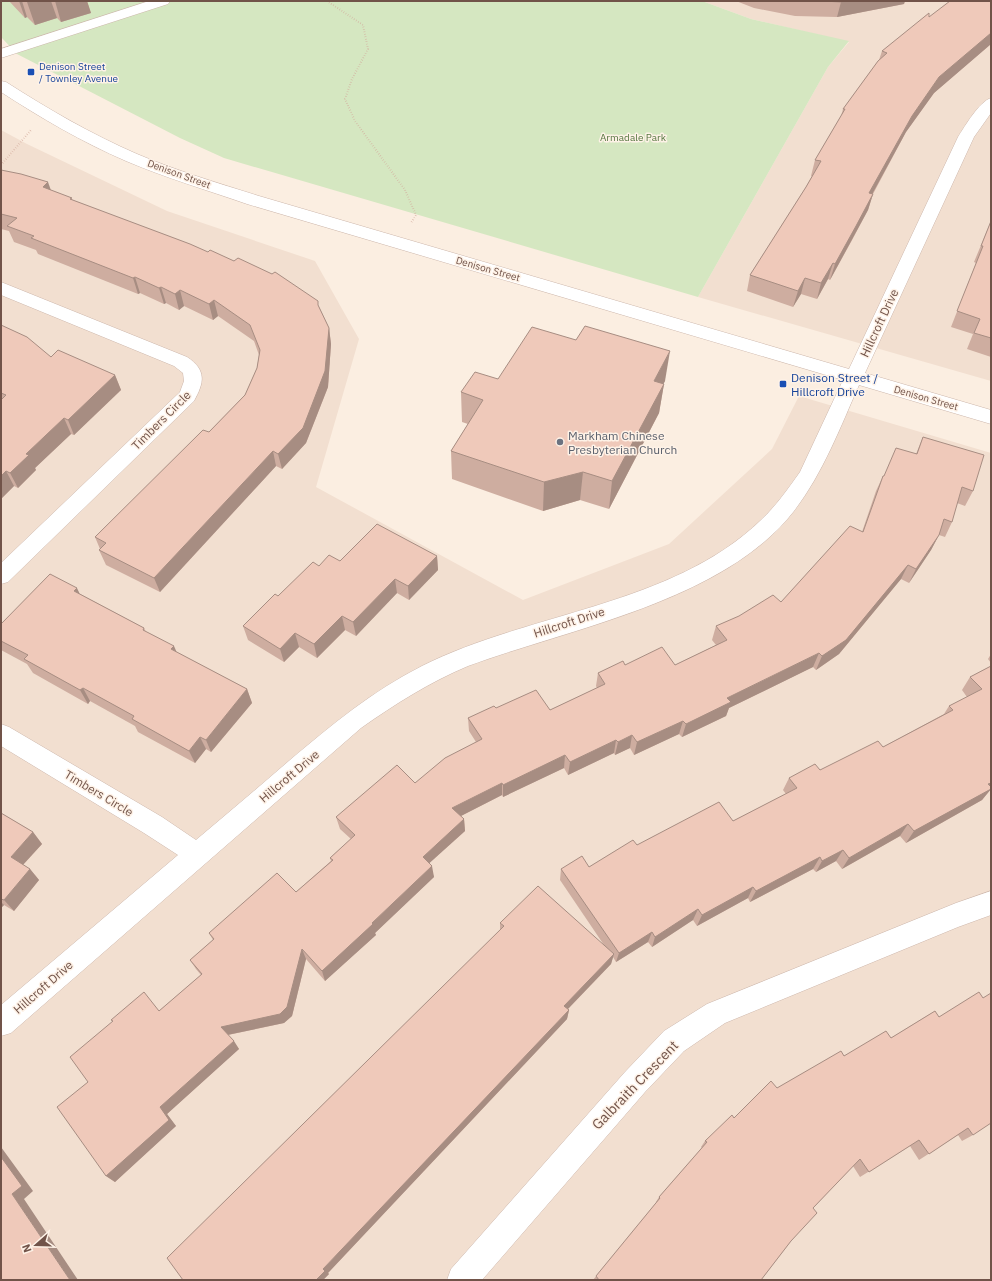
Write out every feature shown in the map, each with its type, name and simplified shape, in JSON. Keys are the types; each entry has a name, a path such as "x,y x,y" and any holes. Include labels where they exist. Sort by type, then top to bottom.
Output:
{"street":[{"path":"1,54 163,1"},
{"name":"Denison Street","path":"1,85 83,134 116,151 180,176 261,202 991,417"},
{"name":"Hillcroft Drive","path":"1,1023 353,721 398,690 419,678 478,653 655,594 685,582 733,554 763,531 796,494 808,475 966,137 977,120 991,103"},
{"name":"Timbers Circle","path":"1,288 165,356 179,360 189,367 194,376 194,386 187,396 1,576"},
{"name":"Timbers Circle","path":"1,734 153,825 197,854"},
{"name":"Galbraith Crescent","path":"462,1280 635,1082 674,1041 716,1013 956,915 991,903"}],"path":[{"path":"327,1 334,4 363,25 368,49 352,79 345,99 355,121 405,190 416,215"},
{"path":"1,165 29,133"}],"shaded area":[{"path":"702,1 991,1 991,381 698,297 828,67 849,42 751,19"},
{"path":"1,130 167,211 315,261 359,339 316,487 523,600 669,544 772,449 799,396 991,453 991,1280 1,1280"}],"green space":[{"name":"Armadale Park","path":"1,1 702,1 751,19 849,41 828,67 698,297 224,158 180,138 17,54 1,37"}],"building":[{"path":"823,1 844,1 841,2"},
{"path":"950,1 991,1 991,33 939,77 912,116 869,193 873,194 835,264 833,263 821,283 805,278 798,291 750,275 821,161 815,160 845,109 843,109 878,61 887,53 882,51 929,13 929,17"},
{"path":"1,170 48,182 43,187 72,198 70,199 208,252 210,250 234,261 238,258 272,274 275,272 318,301 318,305 329,328 325,371 303,428 278,454 273,451 154,578 99,550 106,543 95,537 203,430 209,432 245,395 257,368 260,350 250,325 214,300 209,304 180,290 175,294 161,287 159,288 135,277 133,278 31,238 34,236 7,226 17,218 1,214"},
{"path":"991,221 991,338 974,333 980,319 957,311 983,246 981,246"},
{"path":"1,325 27,337 51,357 58,350 115,375 68,420 64,418 26,454 29,455 10,473 6,471 1,476 1,400 6,395 1,393"},
{"name":"Markham Chinese Presbyterian Church","path":"585,326 670,351 654,381 664,384 612,481 583,472 544,482 451,451 483,400 461,392 475,372 498,379 532,327 576,340"},
{"path":"923,437 984,455 973,491 962,487 952,522 944,519 939,535 916,569 908,565 846,640 822,656 819,653 727,698 731,702 686,724 683,721 637,742 632,735 618,742 616,740 570,762 565,755 503,785 502,783 452,808 464,819 423,857 432,866 372,923 373,924 322,971 302,949 287,1007 280,1014 221,1027 234,1041 160,1107 169,1120 106,1176 57,1107 88,1082 70,1057 113,1021 111,1020 144,992 159,1011 202,974 190,960 214,939 209,933 277,873 296,892 333,860 330,858 355,835 336,817 397,765 415,783 445,758 482,739 468,718 494,706 496,708 536,690 550,710 605,684 598,673 623,661 625,665 662,647 675,665 727,640 716,626 739,616 773,595 781,602 850,526 863,532 883,476 896,448 917,454"},
{"path":"377,524 437,556 408,586 395,579 353,622 342,616 314,644 295,633 280,649 243,626 275,594 278,596 313,562 319,566 329,555 340,561"},
{"path":"50,574 77,588 74,591 144,628 143,630 174,646 171,649 247,689 206,740 200,737 189,751 132,719 134,716 83,688 80,690 24,659 28,655 1,641 1,624"},
{"path":"991,666 991,783 988,784 991,789 914,831 908,824 849,858 843,850 822,861 820,857 756,891 753,887 702,915 698,909 655,937 652,932 619,953 561,869 582,856 589,867 633,840 637,845 719,802 733,821 797,788 789,778 815,764 820,770 878,741 883,747 953,710 949,706 982,689 970,677"},
{"path":"1,813 33,832 11,857 30,869 4,900 1,899"},
{"path":"538,886 614,954 564,1006 569,1010 323,1269 325,1271 316,1280 183,1280 167,1258 504,926 500,923"},
{"path":"979,992 983,998 991,993 991,1123 973,1135 968,1128 929,1154 919,1140 869,1172 860,1159 813,1208 817,1213 791,1241 761,1280 599,1280 596,1276 660,1198 659,1197 707,1142 705,1141 732,1115 734,1118 771,1081 777,1088 841,1051 844,1056 886,1031 891,1038 935,1011 939,1017"},
{"path":"1,1157 22,1186 12,1194 70,1280 1,1280"}],"place":[{"name":"Denison Street / Townley Avenue","path":"31,72"},
{"name":"Denison Street / Hillcroft Drive","path":"783,384"},
{"name":"Markham Chinese Presbyterian Church","path":"560,442"}]}
